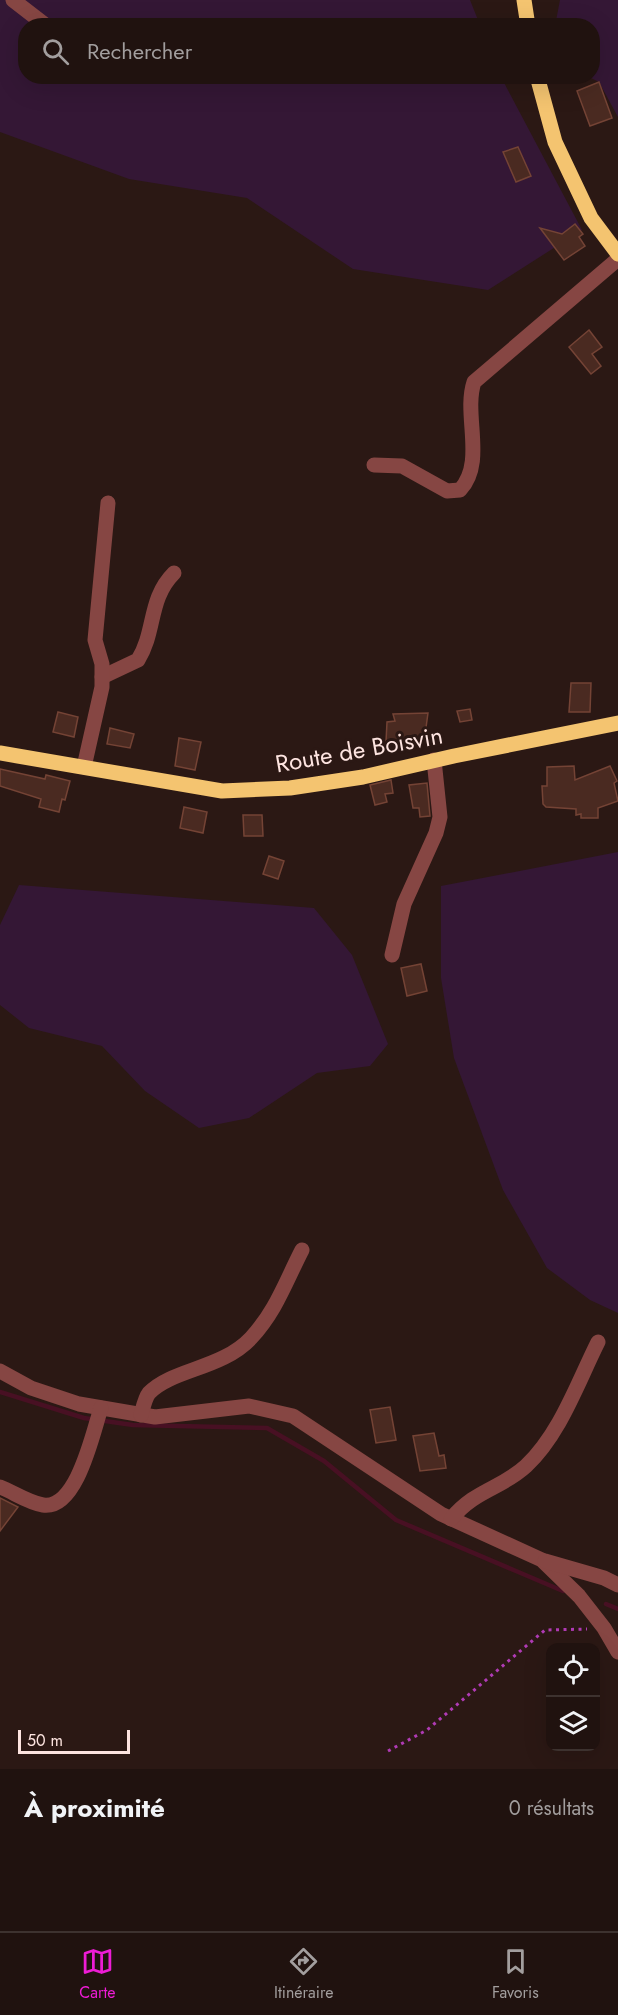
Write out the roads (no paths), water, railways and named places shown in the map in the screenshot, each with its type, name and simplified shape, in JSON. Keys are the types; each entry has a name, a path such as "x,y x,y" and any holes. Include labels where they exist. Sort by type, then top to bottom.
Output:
{"main road":[{"path":"524,0 527,18"},
{"path":"539,84 555,142 591,218 618,254"},
{"name":"Route de Boisvin","path":"0,753 222,791 290,788 363,777 434,760 618,723"}],"street":[{"path":"13,0 36,18"},
{"path":"374,465 402,466 447,491 460,490 468,481 472,465 470,394 474,382 618,259"},
{"path":"84,767 102,687 102,664 95,640 108,503"},
{"path":"102,677 138,660 147,639 157,595 162,585 174,573"},
{"path":"392,955 404,904 436,833 440,817 434,760"},
{"path":"141,1415 147,1394 162,1383 227,1358 250,1339 279,1302 302,1250"},
{"path":"451,1519 465,1503 525,1466 548,1441 598,1342"},
{"path":"0,1371 31,1388 100,1408 141,1415 155,1417 249,1407 293,1416 451,1519 542,1560 618,1584"},
{"path":"0,1486 45,1506 56,1503 66,1496 78,1478 100,1408"},
{"path":"542,1560 579,1596 604,1628 618,1652"}],"waterway":[{"path":"0,1392 84,1418 133,1425 267,1428 324,1461 396,1520 563,1591"},
{"path":"606,1604 618,1609"}]}
